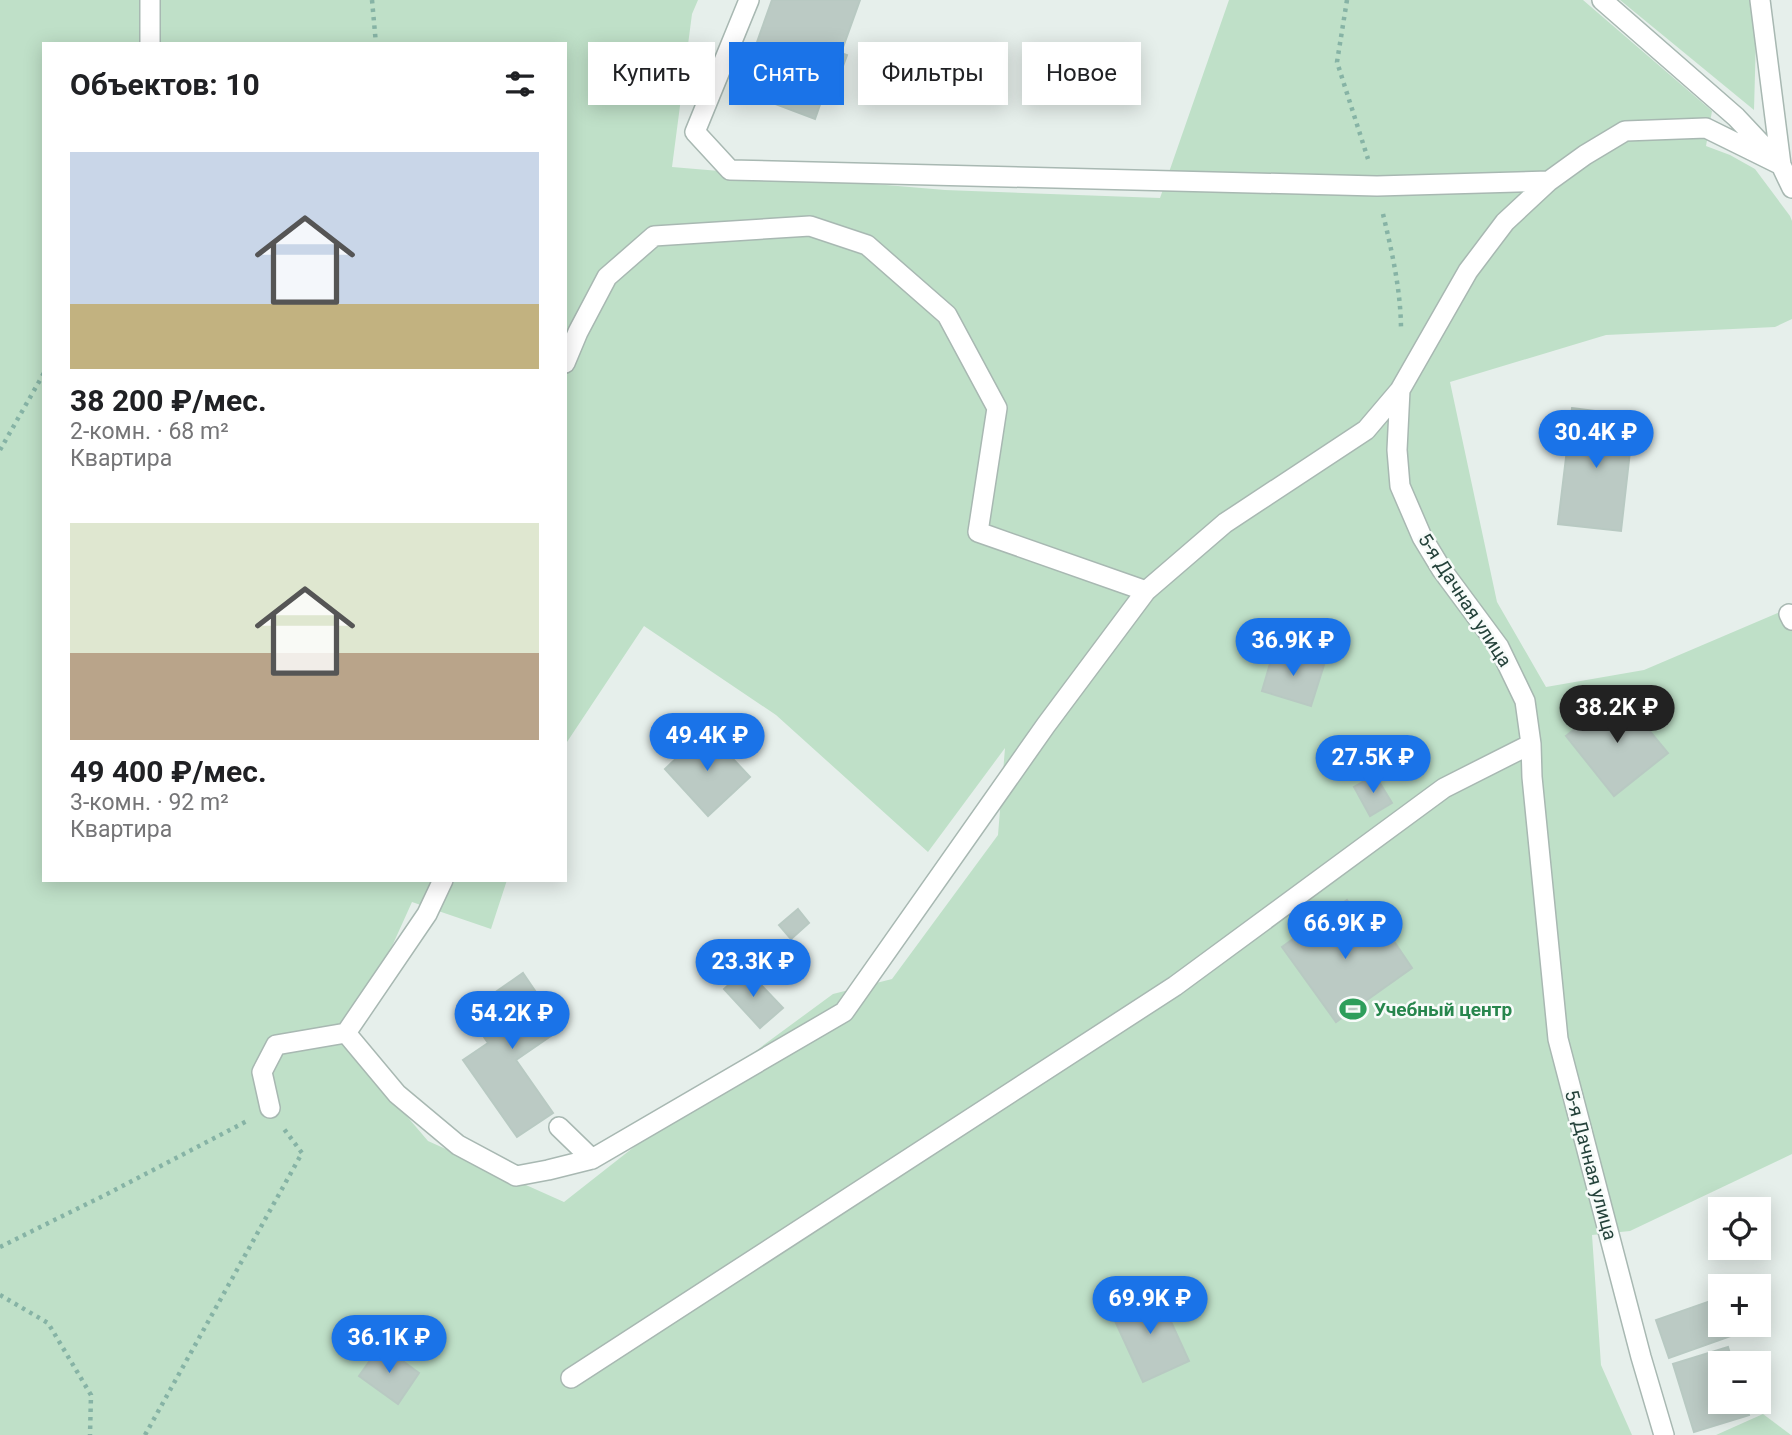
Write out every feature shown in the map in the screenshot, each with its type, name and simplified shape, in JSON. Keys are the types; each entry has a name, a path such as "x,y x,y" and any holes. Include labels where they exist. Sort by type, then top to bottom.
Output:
{"lane":[{"path":"150,0 150,42"},
{"path":"749,0 695,132 730,170 1377,186 1549,180"},
{"path":"1602,0 1736,117 1781,165 1792,188"},
{"path":"1760,0 1781,165"},
{"name":"5-я Дачная улица","path":"1664,1435 1558,1039 1525,701 1499,647 1442,570 1422,537 1400,486 1397,450 1400,390 1468,271 1505,222 1549,180 1625,131 1706,128 1781,165"},
{"path":"567,358 607,277 654,236 810,226 867,245 947,315 997,408 978,532 1146,591"},
{"path":"346,1033 397,1094 458,1144 516,1176 548,1171 592,1159 844,1012 1046,725 1146,591 1225,523 1366,430 1400,390"},
{"path":"571,1378 1175,986 1444,788 1531,744"},
{"path":"270,1108 262,1072 276,1045 346,1033 427,914 442,882"},
{"path":"559,1127 592,1159"}],"path":[{"path":"372,0 376,42"},
{"path":"0,450 42,376"},
{"path":"0,1247 270,1108 302,1153 145,1435"},
{"path":"0,1295 48,1323 91,1395 90,1435"}],"green space":[{"path":"0,0 698,0 692,14 688,42 588,42 588,105 680,105 672,167 945,190 1160,198 1229,0 1583,0 1712,111 1706,146 1755,169 1792,221 1792,319 1775,327 1606,335 1450,382 1497,602 1546,687 1644,670 1792,607 1792,1154 1630,1231 1592,1235 1601,1365 1632,1435 0,1435"},
{"path":"1620,0 1757,0 1754,110"},
{"path":"1763,1414 1791,1435 1716,1435"}],"building":[{"path":"772,0 860,0 844,45 844,42 757,42"},
{"path":"778,105 820,105 815,119"},
{"path":"1572,408 1634,416 1621,531 1558,524"},
{"path":"1274,650 1324,665 1311,706 1262,691"},
{"path":"1619,694 1668,753 1614,796 1566,736"},
{"path":"706,730 750,777 708,816 665,769"},
{"path":"1375,775 1392,803 1370,816 1354,787"},
{"path":"1347,900 1379,945 1391,937 1412,968 1336,1022 1282,947"},
{"path":"798,909 809,923 791,939 779,925"},
{"path":"746,969 783,1008 760,1028 724,989"},
{"path":"523,973 561,1029 516,1060 553,1113 517,1137 463,1060 488,1043 467,1012"},
{"path":"1156,1289 1189,1361 1143,1382 1110,1310"},
{"path":"1708,1302 1708,1337 1728,1337 1669,1358 1656,1320"},
{"path":"381,1345 419,1373 398,1404 359,1376"},
{"path":"1708,1353 1708,1414 1749,1415 1694,1432 1673,1364"}],"place":[{"name":"Учебный центр","path":"1353,1009"}]}
